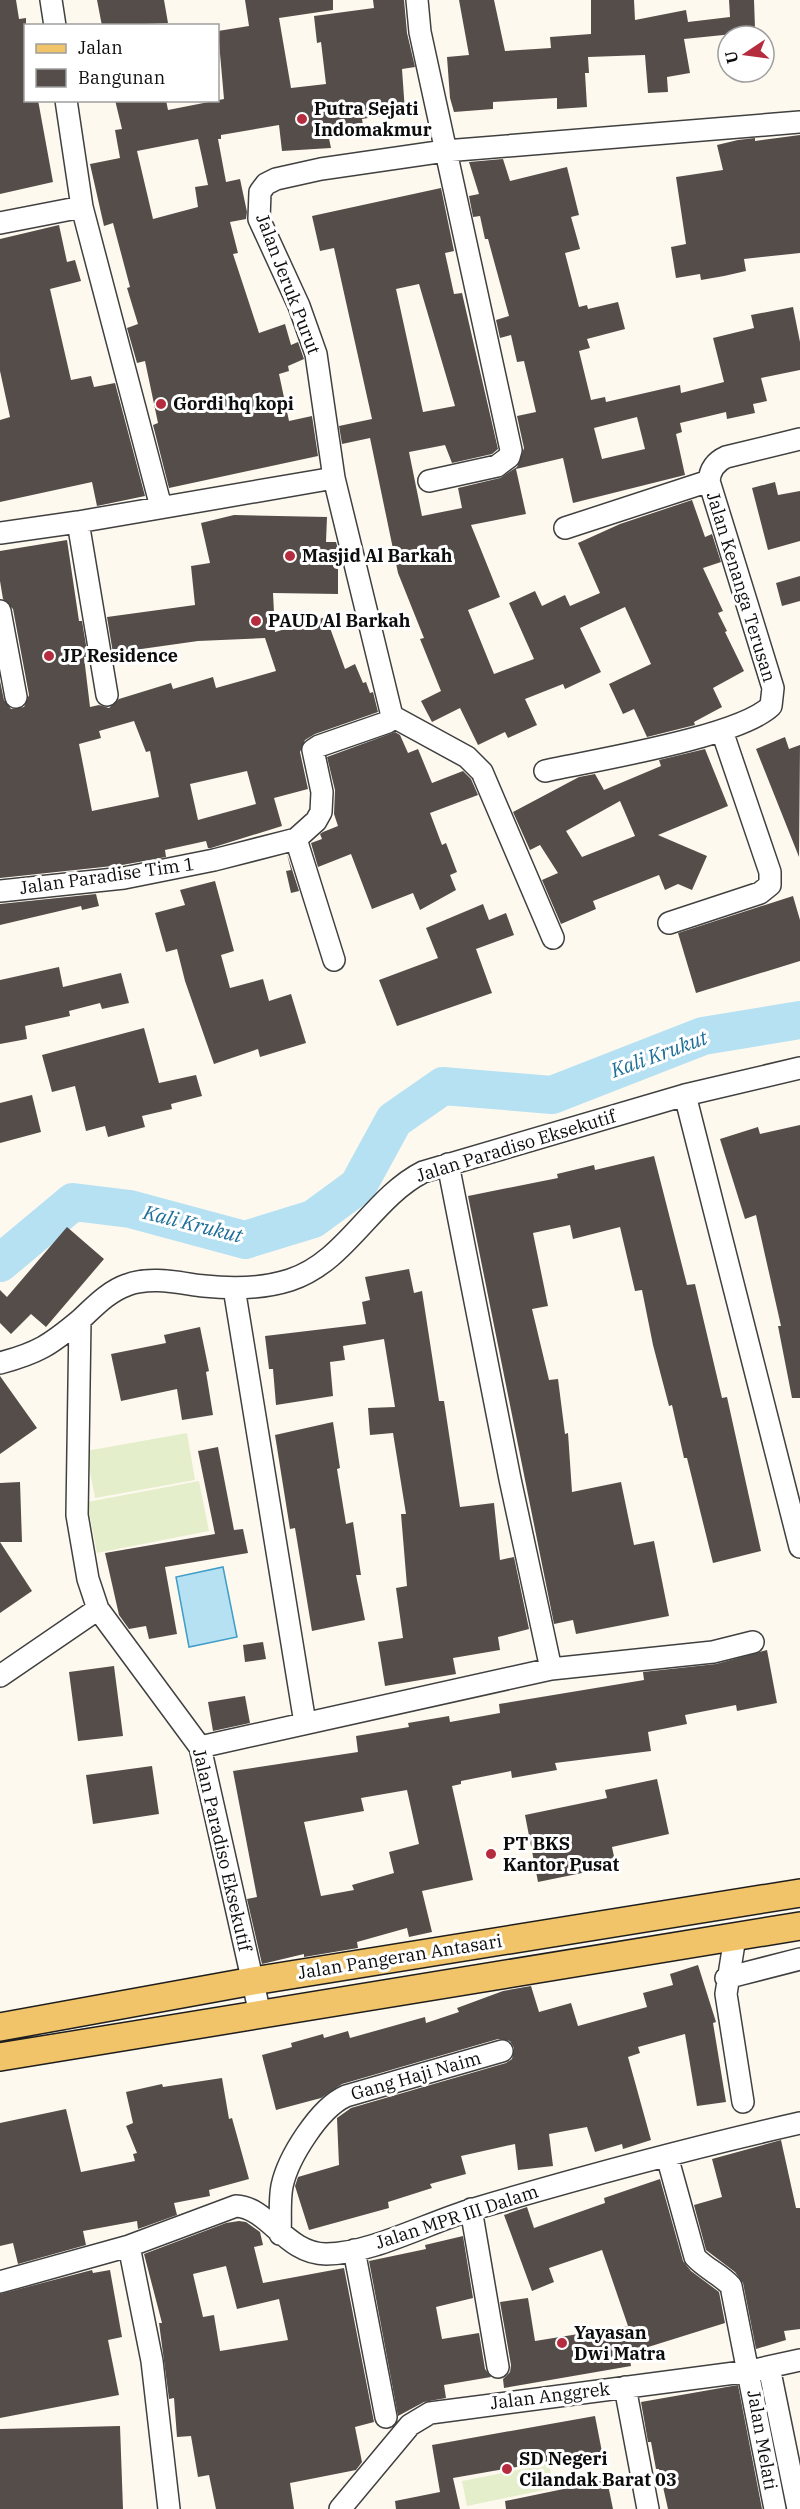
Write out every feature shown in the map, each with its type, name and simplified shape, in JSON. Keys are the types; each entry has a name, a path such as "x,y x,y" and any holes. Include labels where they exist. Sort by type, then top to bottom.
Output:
{"main road":[{"name":"Jalan Pangeran Antasari","path":"0,2027 253,1981 800,1893"},
{"name":"Jalan Pangeran Antasari","path":"0,2057 800,1926"}],"street":[{"path":"51,0 55,24"},
{"path":"417,0 420,32 511,450 509,457 497,466 429,481"},
{"path":"66,102 82,207 161,507"},
{"name":"Jalan Jeruk Purut","path":"392,716 334,478 316,354 299,306 260,219 260,192 276,179 321,169 445,151 800,122"},
{"path":"0,223 82,207"},
{"name":"Jalan Kenanga Terusan","path":"545,771 722,731 763,714 771,706 774,699 773,688 709,481 714,466 726,457 800,439"},
{"path":"0,533 78,522 334,478"},
{"path":"565,528 709,481"},
{"path":"78,522 107,695"},
{"path":"0,611 16,697"},
{"path":"334,960 296,840 316,821 321,812 322,792 313,750 388,722 392,716 467,757 482,772 553,938"},
{"path":"669,923 760,893 770,885 770,872 722,731"},
{"name":"Jalan Paradise Tim 1","path":"0,891 108,880 214,860 296,840"},
{"name":"Jalan Paradiso Eksekutif","path":"261,2014 200,1747 98,1609 80,1545 77,1515 80,1320 111,1293 128,1284 168,1281 234,1288 291,1280 329,1258 406,1180 448,1164 685,1095 800,1068"},
{"path":"685,1095 800,1547"},
{"path":"448,1164 510,1479 551,1669"},
{"path":"234,1288 305,1723"},
{"path":"0,1363 33,1354 48,1346 80,1320"},
{"path":"0,1676 98,1609"},
{"path":"200,1747 551,1669 713,1652 753,1642"},
{"path":"735,1937 726,1978 726,1994 743,2102"},
{"path":"726,1978 800,1959"},
{"name":"Gang Haji Naim","path":"280,2234 282,2188 286,2172 293,2155 330,2105 346,2096 502,2051"},
{"name":"Jalan MPR III Dalam","path":"0,2282 129,2246 236,2206 247,2206 295,2246 316,2253 354,2250 471,2210 667,2156 800,2123"},
{"path":"667,2156 695,2257 703,2266 722,2276 731,2286 759,2368"},
{"path":"471,2210 498,2367"},
{"path":"129,2246 152,2361 170,2509"},
{"path":"354,2250 366,2299 386,2417"},
{"name":"Jalan Anggrek","path":"340,2509 410,2425 421,2417 438,2411 625,2387 800,2360"},
{"name":"Jalan Melati","path":"759,2368 775,2509"},
{"name":"Jalan Melati","path":"759,2368 798,2509"},
{"path":"625,2387 648,2509"}],"green space":[{"path":"187,1433 195,1480 95,1498 86,1451"},
{"path":"199,1481 209,1531 97,1553 87,1502"},
{"path":"549,2464 554,2488 467,2506 462,2481"}],"water":[{"path":"223,1567 237,1637 189,1647 176,1577"}],"building":[{"path":"0,0 16,0 19,19 26,18 26,24 24,24 24,102 38,102 53,182 0,194"},
{"path":"97,0 164,0 168,23 102,24"},
{"path":"245,0 333,0 333,10 279,18 291,88 326,84 321,42 317,43 314,16 374,8 373,0 404,0 407,33 415,67 402,69 405,112 362,119 363,125 327,129 331,148 282,151 279,125 221,135 221,139 218,139 226,182 240,179 247,212 246,219 230,222 238,253 233,254 259,333 285,324 291,345 298,342 304,359 288,366 289,371 279,374 289,421 312,416 318,456 169,488 153,425 158,423 145,361 137,363 127,328 138,324 127,288 130,287 113,223 104,226 90,164 120,158 115,130 122,129 115,102 166,102 168,110 219,102 224,99 219,31 249,26","holes":["198,139 208,185 195,187 198,207 153,219 137,151"]},
{"path":"459,0 494,0 505,51 551,48 550,37 591,34 591,0 634,0 635,20 686,10 688,22 730,17 729,0 754,0 755,24 716,24 716,36 684,39 690,73 667,77 668,92 648,93 645,55 588,57 589,73 585,73 587,107 557,109 557,98 493,102 493,109 454,112 450,98 447,57 469,55"},
{"path":"800,135 800,253 744,259 746,271 724,276 701,280 700,274 676,278 671,247 686,244 676,177 723,170 717,145 738,140 755,138 755,141"},
{"path":"503,159 510,181 567,167 579,215 571,217 580,249 565,253 579,307 587,305 588,309 618,302 625,329 587,339 590,348 579,351 591,400 605,397 606,402 680,385 681,393 724,382 713,338 754,328 751,315 793,307 800,342 800,370 761,378 767,401 753,404 755,413 727,419 726,412 680,423 682,432 676,434 685,475 573,503 563,458 516,469 526,514 471,525 500,597 468,610 494,674 534,659 509,603 535,591 542,606 565,595 570,606 600,593 578,543 620,524 692,500 705,537 712,534 721,562 703,568 723,611 718,613 727,631 725,632 744,671 713,688 722,707 694,722 695,725 647,737 634,709 623,714 609,684 651,664 625,607 580,628 601,672 565,689 563,684 525,699 537,725 508,738 505,732 478,745 460,708 432,722 421,701 441,691 420,639 424,638 398,573 370,438 342,444 339,426 372,419 334,248 320,251 312,216 441,188 454,251 445,253 454,294 462,293 498,449 492,454 452,463 445,445 409,452 422,516 462,508 458,488 500,478 517,467 524,448 517,416 536,412 524,361 517,362 511,335 500,338 496,320 509,316 480,216 473,217 469,196 479,194 469,162","holes":["419,284 455,406 423,412 396,289","637,417 645,449 602,459 594,428"]},
{"path":"59,225 67,262 75,260 81,281 50,289 71,380 91,376 94,387 115,383 145,496 97,506 92,482 0,502 0,420 10,417 0,371 0,239"},
{"path":"775,482 778,495 800,491 800,541 768,550 752,488"},
{"path":"234,515 327,517 326,542 336,542 338,549 338,594 273,593 275,632 326,617 345,669 355,664 363,683 366,682 370,693 373,692 378,712 315,734 305,740 300,752 308,789 274,798 282,826 211,848 208,848 206,841 165,850 166,857 122,865 0,878 0,681 4,700 11,709 24,707 29,695 13,609 3,599 0,581 0,551 67,540 79,621 82,621 88,657 84,657 90,707 99,705 109,708 119,699 171,683 173,689 213,677 216,688 276,671 265,638 198,641 113,653 107,617 195,605 191,566 210,563 201,523","holes":["134,721 146,752 150,751 159,797 92,811 79,744 101,738 99,731","247,771 256,804 198,820 190,784"]},
{"path":"800,576 800,601 782,606 776,583"},
{"path":"395,732 400,735 408,753 418,749 432,783 463,771 471,779 478,795 430,813 442,845 446,843 457,872 450,875 456,890 420,910 413,893 372,909 351,854 318,867 311,843 322,839 320,834 323,832 338,826 334,814 335,790 327,757"},
{"path":"785,737 789,749 800,745 799,857 756,749"},
{"path":"705,749 728,806 658,835 707,856 692,890 678,884 665,890 659,875 593,901 596,909 561,924 542,880 558,873 540,845 530,850 513,812 579,777 595,774 604,790 661,766 659,760","holes":["620,801 635,836 582,857 566,831"]},
{"path":"287,854 299,891 291,893 286,871 291,870"},
{"path":"215,881 234,951 221,955 230,988 263,979 269,1001 291,994 306,1043 260,1057 258,1049 214,1064 185,981 177,949 166,952 155,913 185,905 180,890"},
{"path":"96,894 99,906 82,910 81,906 0,925 0,904"},
{"path":"793,896 800,920 800,961 696,993 678,933"},
{"path":"483,904 489,920 506,913 514,935 476,949 492,993 397,1026 379,980 438,958 426,928"},
{"path":"59,967 63,987 121,973 129,1003 102,1009 100,1003 69,1011 70,1016 25,1026 27,1039 0,1044 0,980"},
{"path":"144,1028 159,1083 196,1075 202,1096 171,1104 172,1109 142,1116 145,1127 108,1137 105,1126 86,1131 75,1086 52,1092 42,1055"},
{"path":"32,1095 41,1132 0,1143 0,1103"},
{"path":"800,1125 800,1398 792,1398 778,1326 781,1326 756,1215 745,1219 720,1139 758,1127 760,1134"},
{"path":"654,1156 687,1285 695,1284 722,1398 727,1397 761,1551 713,1563 687,1458 684,1458 672,1405 669,1406 653,1345 642,1290 635,1291 620,1227 573,1239 570,1225 533,1233 548,1306 532,1309 549,1380 558,1379 565,1434 568,1433 572,1492 621,1482 634,1545 654,1541 669,1616 576,1634 573,1620 554,1624 468,1196 558,1178 557,1174 594,1165 595,1170"},
{"path":"67,1227 104,1259 46,1327 31,1314 11,1334 0,1323 0,1290 7,1297"},
{"path":"409,1269 414,1293 422,1291 439,1401 444,1401 460,1507 494,1503 500,1560 514,1557 529,1629 498,1637 500,1650 453,1658 456,1674 385,1686 378,1642 403,1638 396,1588 407,1586 401,1514 406,1514 393,1433 370,1435 368,1408 395,1407 384,1339 343,1346 345,1360 330,1362 333,1396 276,1405 273,1369 269,1369 265,1336 366,1324 362,1302 370,1300 365,1277"},
{"path":"200,1327 209,1371 206,1372 213,1415 182,1420 177,1389 121,1401 111,1354 166,1343 164,1335"},
{"path":"0,1376 37,1428 0,1454"},
{"path":"333,1422 340,1468 337,1469 346,1524 353,1522 361,1575 356,1575 365,1620 312,1631 295,1528 290,1529 275,1435"},
{"path":"218,1447 234,1530 243,1529 248,1553 165,1567 177,1634 149,1639 146,1626 129,1629 119,1615 105,1553 215,1534 198,1451"},
{"path":"20,1482 22,1542 0,1542 0,1483"},
{"path":"0,1542 32,1591 0,1613"},
{"path":"263,1642 266,1659 245,1662 243,1645"},
{"path":"767,1650 777,1703 737,1711 736,1705 685,1715 687,1724 648,1732 651,1751 555,1763 557,1770 512,1778 511,1771 461,1781 461,1784 452,1786 473,1880 422,1891 432,1932 409,1937 407,1928 357,1942 358,1948 304,1957 304,1954 262,1964 247,1899 257,1897 233,1771 358,1752 356,1736 409,1727 408,1723 449,1716 450,1722 500,1713 499,1704 644,1680 643,1672 716,1664","holes":["407,1790 419,1844 389,1852 394,1873 352,1885 354,1890 321,1896 304,1822 364,1811 361,1798"]},
{"path":"114,1666 123,1736 78,1741 69,1672"},
{"path":"245,1696 250,1723 213,1731 208,1702"},
{"path":"152,1766 159,1814 93,1824 86,1775"},
{"path":"657,1779 669,1834 612,1847 616,1866 538,1882 525,1815 607,1798 605,1790"},
{"path":"698,1965 716,2022 713,2023 726,2102 697,2106 685,2034 638,2047 640,2053 628,2057 651,2140 623,2149 622,2144 595,2152 587,2127 549,2134 553,2166 518,2170 515,2144 461,2156 466,2174 430,2184 432,2188 388,2202 389,2208 309,2230 295,2186 298,2177 339,2165 337,2118 351,2108 506,2063 512,2059 514,2048 510,2041 498,2039 342,2084 321,2098 276,2110 262,2055 292,2047 291,2043 323,2034 324,2038 348,2031 350,2038 425,2017 426,2023 459,2012 457,2008 503,1991 531,1986 539,2012 571,2003 578,2026 647,2007 643,1993 673,1985 670,1974"},
{"path":"222,2078 229,2119 232,2118 249,2179 209,2190 210,2196 174,2203 177,2215 138,2229 137,2221 83,2231 86,2245 18,2264 13,2243 0,2246 0,2123 66,2109 81,2172 135,2161 133,2154 137,2153 126,2126 133,2123 126,2092 162,2084 163,2087"},
{"path":"781,2140 796,2208 800,2208 800,2329 784,2331 786,2340 756,2349 743,2283 735,2272 706,2250 694,2205 722,2197 712,2159"},
{"path":"660,2179 683,2261 691,2271 719,2292 725,2323 629,2353 631,2366 504,2388 503,2379 510,2372 511,2365 500,2302 528,2298 535,2341 628,2326 602,2250 549,2268 554,2282 532,2291 504,2215 527,2207 534,2228 605,2203 604,2198"},
{"path":"246,2222 260,2232 263,2245 254,2247 263,2283 344,2268 374,2422 355,2427 362,2462 356,2470 290,2483 294,2509 216,2509 209,2475 198,2477 191,2436 177,2437 174,2398 169,2399 159,2323 162,2323 144,2254 226,2223","holes":["226,2266 237,2309 279,2299 288,2340 220,2351 214,2315 203,2317 193,2274"]},
{"path":"463,2236 473,2298 436,2307 442,2339 479,2333 485,2369 491,2377 444,2385 446,2398 424,2402 398,2416 369,2261 426,2249 425,2245"},
{"path":"92,2270 93,2273 110,2270 122,2337 108,2340 119,2395 0,2418 0,2294"},
{"path":"738,2385 762,2509 668,2509 651,2442 648,2442 641,2402"},
{"path":"595,2416 602,2452 453,2478 460,2509 396,2509 395,2501 440,2492 432,2445"},
{"path":"120,2426 123,2509 0,2509 0,2429"},
{"path":"607,2480 613,2509 506,2509 505,2501"}],"waterway":[{"name":"Kali Krukut","path":"0,1263 73,1202 130,1209 245,1240 313,1219 358,1186 394,1120 443,1086 552,1095 703,1036 800,1020"}],"place":[{"name":"Putra Sejati Indomakmur","path":"302,119"},
{"name":"Gordi hq kopi","path":"161,404"},
{"name":"Masjid Al Barkah","path":"290,556"},
{"name":"PAUD Al Barkah","path":"256,621"},
{"name":"JP Residence","path":"49,656"},
{"name":"PT BKS Kantor Pusat","path":"491,1854"},
{"name":"Yayasan Dwi Matra","path":"562,2343"},
{"name":"SD Negeri Cilandak Barat 03","path":"507,2469"}]}
